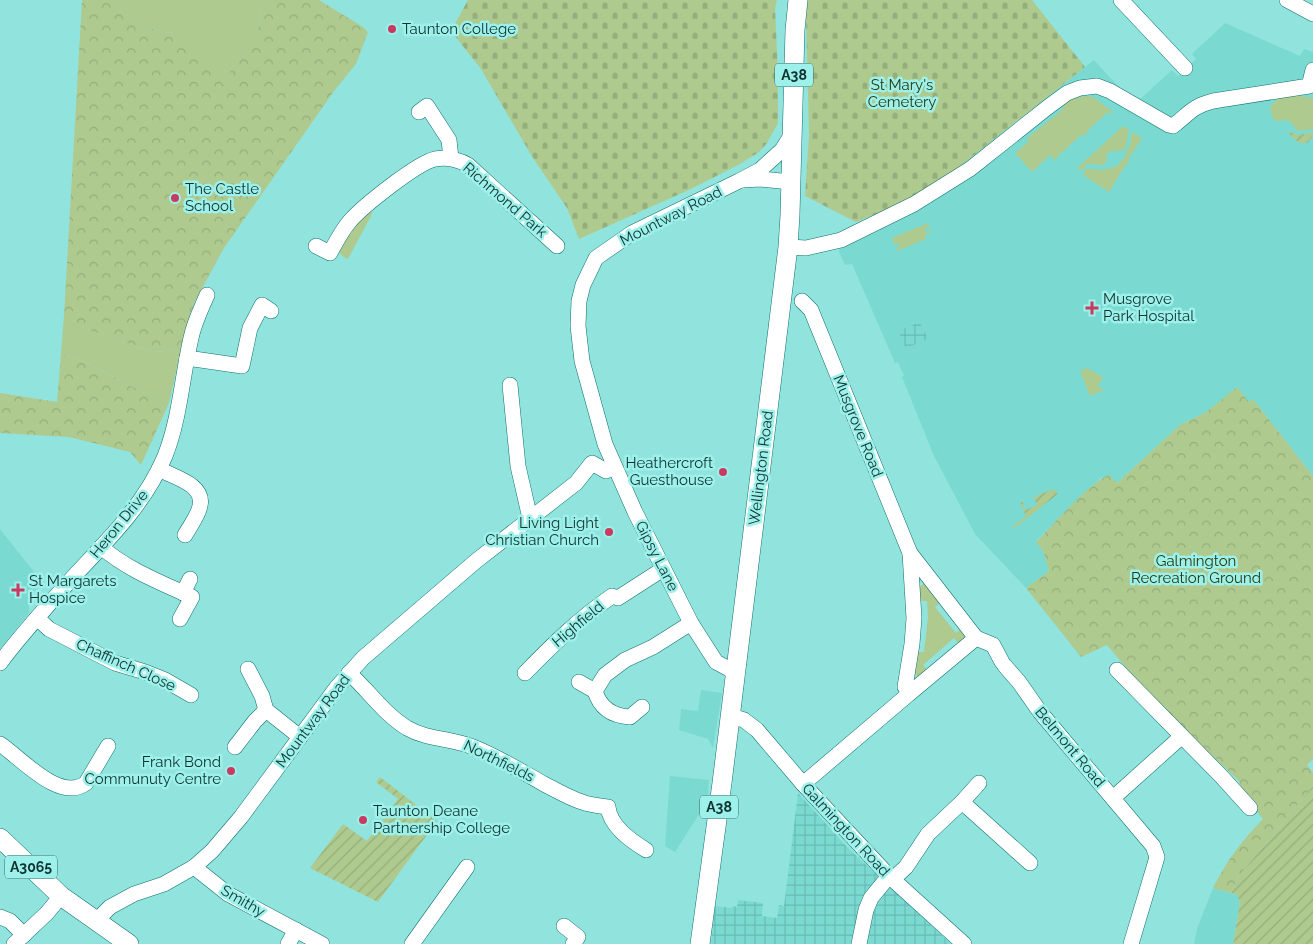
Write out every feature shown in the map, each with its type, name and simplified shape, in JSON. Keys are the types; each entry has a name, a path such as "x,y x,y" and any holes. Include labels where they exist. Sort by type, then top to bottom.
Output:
{"main road":[{"name":"A38","path":"788,247 795,30 798,0"},
{"name":"Wellington Road","path":"736,670 788,247"},
{"name":"A38","path":"700,944 736,670"},
{"name":"A3065","path":"0,838 61,896 129,944"}],"street":[{"path":"1121,0 1184,66"},
{"path":"1287,0 1313,14"},
{"path":"788,247 806,248 841,240 914,204 970,169 1067,93 1080,88 1097,86 1110,91 1168,125 1173,126 1199,105 1263,92 1309,86 1313,70"},
{"name":"Richmond Park","path":"419,112 427,106 449,140 451,158"},
{"name":"Mountway Road","path":"599,425 582,361 578,326 583,285 596,258 632,233 760,170 782,150 792,134"},
{"name":"Richmond Park","path":"316,246 334,255 350,221 370,202 414,170 433,160 451,158 468,165 557,246"},
{"path":"760,170 791,177"},
{"name":"Mountway Road","path":"742,180 791,177"},
{"name":"Heron Drive","path":"0,663 21,635 130,515 147,491 165,456 178,415 187,358 196,318 206,295"},
{"name":"Musgrove Road","path":"802,301 814,316 910,553 976,638 993,645 1004,664 1024,678 1028,696"},
{"path":"187,358 241,372 250,328 263,306"},
{"path":"510,385 518,466 529,514 532,517"},
{"name":"Gipsy Lane","path":"599,425 605,444 634,512 691,623 716,662 729,669 736,670"},
{"name":"Mountway Road","path":"96,921 110,907 134,894 164,884 194,867 212,851 241,816 349,673 363,658 476,561 576,484 592,463 606,471"},
{"path":"159,468 197,490 200,505 185,535"},
{"path":"101,547 115,559 139,572 186,586 192,597 180,619"},
{"name":"Musgrove Road","path":"910,553 914,618 905,688 910,693"},
{"name":"Highfield","path":"525,673 589,612 612,596 618,598 663,570"},
{"name":"Chaffinch Close","path":"37,618 49,629 115,663 165,680 191,695"},
{"path":"595,691 605,675 625,660 653,648 691,623"},
{"path":"803,784 976,638"},
{"path":"248,669 262,696 266,710 300,737"},
{"path":"1117,670 1221,776 1241,805"},
{"name":"Northfields","path":"349,673 378,704 407,727 420,734 436,739 462,742 498,758 566,796 583,803 609,801 609,818 627,846 646,850"},
{"path":"579,682 595,691 603,707 611,713 635,717"},
{"name":"Belmont Road","path":"1028,696 1153,846 1157,856 1131,944"},
{"path":"235,748 255,721 266,710"},
{"name":"Galmington Road","path":"731,716 744,720 757,730 803,784 891,878 964,944"},
{"name":"Belmont Road","path":"1113,798 1181,737"},
{"path":"0,744 37,773 62,788 71,789 86,783 108,746"},
{"path":"858,944 866,910 871,898 891,878 906,867 928,834 979,783"},
{"path":"962,802 1030,863"},
{"path":"412,944 466,866"},
{"name":"Smithy","path":"194,867 228,894 322,944"},
{"path":"0,917 10,921 19,940 47,913 61,896"},
{"path":"564,926 580,942"},
{"path":"288,944 296,930"}],"shaded area":[{"name":"Musgrove Park Hospital","path":"1225,23 1300,56 1304,49 1313,52 1313,476 1253,399 1249,403 1237,388 1206,412 1180,425 1117,483 1102,477 1083,495 1036,541 1043,551 1049,571 1026,588 975,534 934,456 902,377 904,376 898,362 895,363 852,264 845,265 839,252 844,229 889,209 950,174 1094,60 1119,87 1139,100 1172,70 1178,76 1196,59 1192,54"},
{"path":"920,322 928,339 906,348 898,331"},
{"name":"St Margarets Hospice","path":"0,529 42,582 29,598 29,613 0,649"},
{"path":"701,690 722,693 713,748 708,739 679,730 681,709 698,711"},
{"path":"670,776 709,780 707,809 703,808 675,852 665,846"},
{"path":"798,793 847,847 951,944 711,944 715,906 737,907 738,900 763,903 762,916 777,918 779,905 784,906"},
{"path":"1213,888 1237,895 1240,902 1233,944 1194,944 1197,929"}],"green space":[{"name":"The Castle School","path":"82,0 118,0 134,17 148,27 166,32 188,33 181,47 227,76 259,26 261,0 319,0 368,32 356,64 334,91 224,248 195,301 187,323 181,350 152,352 81,327 64,315"},
{"path":"118,0 261,0 259,26 227,76 180,47 188,33 165,32 148,27 133,17"},
{"path":"468,0 777,0 775,8 778,123 767,143 759,152 740,164 691,189 579,239 567,208 533,158 481,69 451,31"},
{"name":"St Mary's Cemetery","path":"808,0 1032,0 1085,67 950,174 889,209 856,222 805,196 809,135 806,15"},
{"path":"1293,95 1313,98 1313,129 1300,131 1295,129 1288,120 1275,121 1271,115 1270,109 1274,102"},
{"path":"1093,97 1113,112 1111,114 1108,112 1084,136 1082,134 1056,158 1056,161 1050,155 1032,172 1015,153 1029,141 1027,138 1061,111 1065,103 1071,98"},
{"path":"1123,126 1129,130 1125,150 1108,152 1105,165 1087,164 1083,170 1076,169"},
{"path":"1132,132 1142,138 1109,192 1083,175 1087,168 1107,169 1120,163 1128,150"},
{"path":"1289,132 1300,135 1313,132 1313,136 1307,143 1299,143"},
{"path":"370,208 372,214 348,259 342,256 340,246"},
{"path":"928,223 930,226 925,228 926,232 932,232 925,235 926,239 897,251 898,243 894,244 892,238"},
{"path":"64,315 81,327 152,352 181,350 169,403 165,412 158,400 85,362 61,354"},
{"path":"61,354 85,362 158,400 165,412 141,465 130,452 69,437 0,433 0,393 57,402"},
{"path":"1087,368 1103,377 1098,386 1104,390 1090,396 1080,371"},
{"name":"Galmington Recreation Ground","path":"1237,387 1249,402 1253,399 1313,476 1313,759 1307,765 1313,773 1313,786 1238,877 1231,893 1213,888 1235,852 1263,819 1243,794 1239,781 1154,698 1107,645 1081,657 1026,588 1049,571 1043,551 1036,542 1061,515 1101,479 1109,475 1117,483 1180,425 1206,412"},
{"path":"1053,489 1058,494 1013,529 1013,526 1026,516 1020,502 1022,501 1026,510 1037,505 1034,497"},
{"path":"924,584 941,602 935,607 956,633 962,628 964,637 960,645 954,638 923,665 928,671 918,677 914,673 916,652 924,652 928,617 927,601 919,601 918,587"},
{"path":"380,777 437,821 378,902 310,868 343,824 367,841 398,799 376,782"},
{"path":"1313,786 1313,944 1233,944 1240,902 1237,895 1231,893 1238,877"}],"place":[{"name":"Taunton College","path":"392,29"},
{"name":"The Castle School","path":"175,198"},
{"name":"Musgrove Park Hospital","path":"1092,308"},
{"name":"Heathercroft Guesthouse","path":"723,472"},
{"name":"Living Light Christian Church","path":"609,532"},
{"name":"St Margarets Hospice","path":"18,590"},
{"name":"Frank Bond Communuty Centre","path":"231,771"},
{"name":"Taunton Deane Partnership College","path":"363,820"}]}
